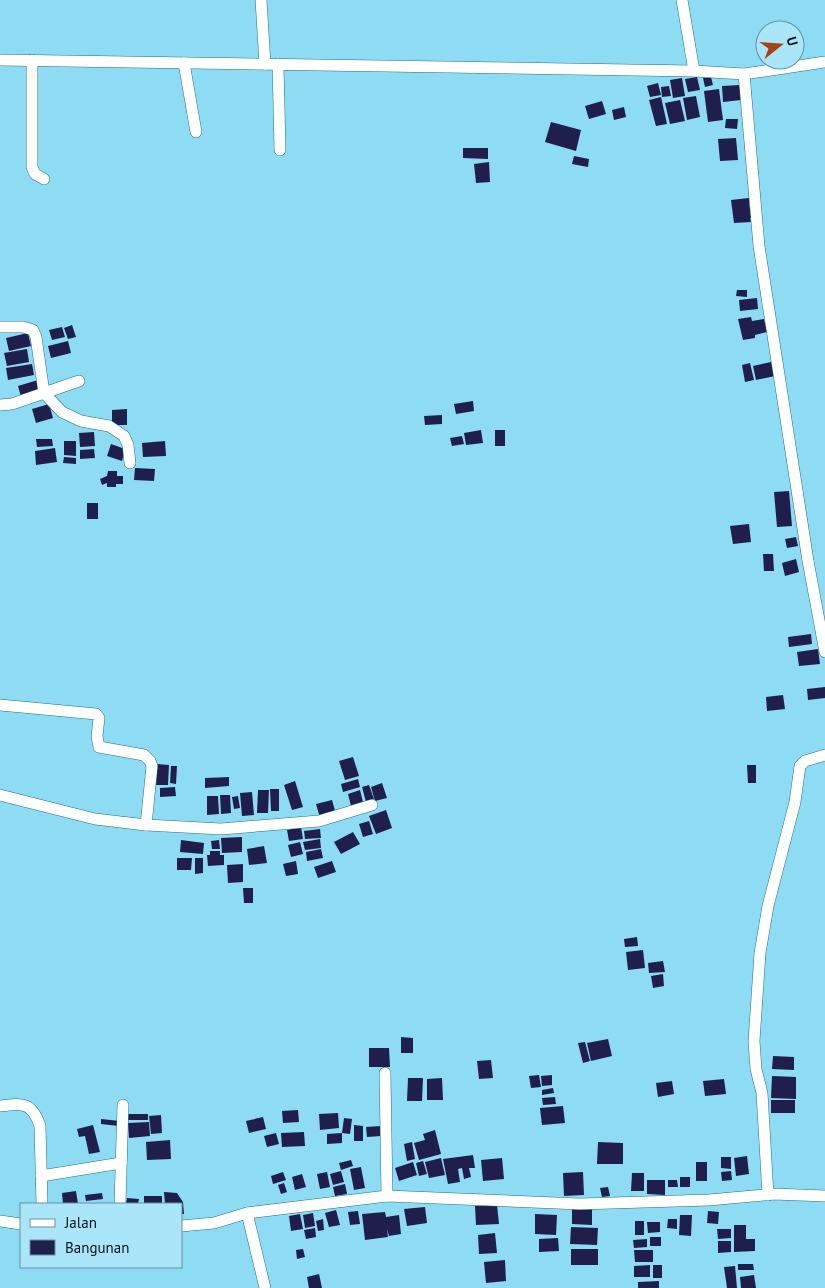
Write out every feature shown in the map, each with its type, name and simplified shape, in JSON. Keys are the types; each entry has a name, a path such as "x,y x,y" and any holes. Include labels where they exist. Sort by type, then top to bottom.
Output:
{"street":[{"path":"261,0 265,64"},
{"path":"682,0 694,71"},
{"path":"0,60 694,71 744,74 825,62"},
{"path":"32,60 32,167 35,174 44,178"},
{"path":"184,63 196,132"},
{"path":"278,64 280,150"},
{"path":"744,74 759,246 808,561 825,652"},
{"path":"0,327 23,327 33,330 36,337 44,393 62,412 81,422 109,426 124,436 128,445 130,463"},
{"path":"0,405 12,404 79,381"},
{"path":"0,705 96,714 99,718 96,736 99,747 144,756 150,761 152,766 146,825"},
{"path":"768,1195 762,1094 756,1070 754,1041 760,953 768,906 795,802 800,766 805,761 825,755"},
{"path":"0,795 95,819 146,825 221,829 319,820 372,805"},
{"path":"385,1073 387,1196"},
{"path":"0,1106 24,1104 31,1108 36,1115 40,1126 42,1203"},
{"path":"120,1203 123,1105"},
{"path":"41,1176 121,1163"},
{"path":"182,1226 214,1223 247,1213 387,1196 580,1204 699,1200 768,1195 825,1196"},
{"path":"247,1213 265,1288"},
{"path":"0,1222 20,1224"}],"building":[{"path":"697,77 700,90 688,92 685,79"},
{"path":"711,77 713,85 705,87 703,78"},
{"path":"682,78 685,96 673,98 670,80"},
{"path":"658,83 661,95 650,97 647,86"},
{"path":"740,85 741,100 723,102 722,86"},
{"path":"669,86 671,96 662,97 661,87"},
{"path":"719,89 723,120 708,122 704,91"},
{"path":"696,96 700,117 687,120 683,98"},
{"path":"661,97 667,124 656,126 649,100"},
{"path":"680,100 685,121 670,124 665,103"},
{"path":"602,101 606,114 589,119 585,106"},
{"path":"624,107 626,117 614,120 612,110"},
{"path":"726,119 738,119 737,129 725,128"},
{"path":"551,122 581,130 576,151 545,142"},
{"path":"736,138 738,160 720,161 718,139"},
{"path":"463,148 488,148 488,159 463,158"},
{"path":"574,156 589,159 588,167 572,164"},
{"path":"489,162 490,182 476,183 474,164"},
{"path":"749,198 750,209 753,208 754,218 750,218 751,222 734,223 731,200"},
{"path":"737,290 747,290 747,297 736,296"},
{"path":"757,298 758,309 740,311 739,300"},
{"path":"751,317 752,321 764,319 767,332 755,335 755,338 743,340 738,319"},
{"path":"72,325 76,337 68,339 64,328"},
{"path":"62,327 65,337 52,340 49,330"},
{"path":"28,333 31,346 9,351 6,338"},
{"path":"68,341 71,353 51,358 48,346"},
{"path":"27,349 29,362 7,366 4,353"},
{"path":"771,362 775,376 756,380 753,366"},
{"path":"750,363 754,380 745,382 742,365"},
{"path":"32,364 34,375 8,380 6,368"},
{"path":"38,380 41,392 21,397 18,386"},
{"path":"473,401 474,411 456,414 454,404"},
{"path":"49,404 53,418 36,423 32,409"},
{"path":"127,409 127,425 112,425 112,410"},
{"path":"442,415 442,424 425,425 424,416"},
{"path":"481,430 483,443 466,445 464,433"},
{"path":"495,430 505,430 505,446 495,446"},
{"path":"94,432 95,446 80,447 79,433"},
{"path":"462,436 464,444 452,446 450,438"},
{"path":"36,439 52,439 53,446 37,447"},
{"path":"64,441 76,441 76,456 64,455"},
{"path":"165,441 166,456 143,457 142,443"},
{"path":"111,444 125,449 122,461 107,456"},
{"path":"55,448 57,462 36,465 35,451"},
{"path":"94,449 95,458 80,459 80,450"},
{"path":"64,457 76,458 76,464 63,463"},
{"path":"135,468 155,469 154,481 134,480"},
{"path":"108,471 117,471 117,476 123,476 123,484 116,484 116,487 107,487 107,483 102,485 100,479 107,476"},
{"path":"789,491 792,526 777,527 774,492"},
{"path":"87,503 98,503 98,519 87,519"},
{"path":"749,524 751,542 733,544 730,526"},
{"path":"796,537 798,546 787,548 785,539"},
{"path":"763,554 773,554 774,571 764,571"},
{"path":"796,559 799,572 785,576 782,563"},
{"path":"811,634 812,644 789,647 788,637"},
{"path":"818,649 820,664 799,666 797,652"},
{"path":"825,687 825,698 808,700 807,689"},
{"path":"783,695 785,709 767,711 766,697"},
{"path":"353,757 359,776 345,780 339,761"},
{"path":"157,764 169,765 168,785 156,785"},
{"path":"747,765 756,765 756,783 748,783"},
{"path":"171,766 177,766 176,784 170,783"},
{"path":"229,777 229,786 205,788 205,778"},
{"path":"358,779 360,787 343,792 341,784"},
{"path":"295,781 303,807 292,810 284,785"},
{"path":"382,783 387,798 375,801 371,787"},
{"path":"369,785 374,799 366,802 362,787"},
{"path":"175,787 176,796 160,797 160,788"},
{"path":"270,789 279,789 279,811 271,811"},
{"path":"258,790 269,790 268,813 257,813"},
{"path":"360,790 363,802 351,806 348,794"},
{"path":"252,792 254,815 242,816 240,793"},
{"path":"220,795 230,795 231,813 221,814"},
{"path":"207,796 218,796 219,814 207,815"},
{"path":"238,796 240,808 234,809 232,797"},
{"path":"332,800 336,814 320,818 316,804"},
{"path":"386,810 392,828 376,834 369,816"},
{"path":"369,821 373,834 363,837 359,824"},
{"path":"301,827 303,839 289,841 287,830"},
{"path":"320,829 321,838 305,839 304,831"},
{"path":"353,832 360,844 341,854 334,842"},
{"path":"242,837 242,852 222,853 221,838"},
{"path":"320,839 321,848 305,850 303,842"},
{"path":"181,840 204,843 203,854 180,852"},
{"path":"219,840 220,849 212,849 211,841"},
{"path":"300,842 303,854 291,857 288,845"},
{"path":"264,846 267,863 249,865 247,849"},
{"path":"321,849 323,858 307,861 306,852"},
{"path":"210,851 220,851 220,855 224,855 224,865 208,866 207,855 210,855"},
{"path":"177,858 192,858 191,870 177,870"},
{"path":"195,858 203,858 203,873 195,874"},
{"path":"296,861 298,874 286,876 283,864"},
{"path":"332,861 336,872 318,878 314,867"},
{"path":"243,864 243,882 228,883 227,865"},
{"path":"243,888 253,888 253,903 244,903"},
{"path":"637,937 638,946 625,947 624,939"},
{"path":"643,950 645,968 628,970 626,952"},
{"path":"663,961 665,972 649,973 648,963"},
{"path":"663,974 664,986 653,988 651,976"},
{"path":"401,1037 413,1038 413,1053 401,1053"},
{"path":"608,1039 612,1056 591,1061 587,1043"},
{"path":"585,1042 590,1061 583,1063 578,1043"},
{"path":"369,1048 389,1048 390,1067 369,1067"},
{"path":"773,1056 794,1057 794,1070 772,1069"},
{"path":"491,1060 493,1078 479,1079 477,1061"},
{"path":"539,1075 541,1087 531,1088 529,1076"},
{"path":"552,1075 552,1085 542,1086 541,1076"},
{"path":"772,1076 796,1077 796,1099 771,1098"},
{"path":"408,1078 423,1078 422,1101 407,1101"},
{"path":"442,1078 443,1100 427,1100 427,1079"},
{"path":"724,1079 726,1094 705,1096 703,1081"},
{"path":"672,1081 674,1094 658,1097 656,1083"},
{"path":"553,1088 554,1093 542,1095 542,1090"},
{"path":"555,1097 556,1104 543,1105 542,1098"},
{"path":"771,1100 795,1100 795,1113 771,1113"},
{"path":"563,1106 565,1123 542,1125 540,1108"},
{"path":"298,1110 299,1122 283,1123 282,1111"},
{"path":"338,1113 339,1128 320,1130 319,1114"},
{"path":"128,1114 148,1114 148,1120 128,1120"},
{"path":"161,1115 162,1133 151,1134 149,1116"},
{"path":"263,1117 266,1129 249,1133 246,1121"},
{"path":"344,1118 352,1119 350,1134 342,1133"},
{"path":"101,1119 120,1121 119,1126 101,1124"},
{"path":"149,1122 150,1136 129,1138 128,1123"},
{"path":"93,1125 100,1152 89,1154 85,1136 79,1137 77,1129"},
{"path":"354,1125 363,1126 363,1141 354,1141"},
{"path":"381,1126 381,1136 367,1137 366,1127"},
{"path":"435,1130 441,1154 419,1160 414,1143 425,1140 423,1134"},
{"path":"304,1132 305,1146 282,1147 281,1133"},
{"path":"276,1133 279,1144 267,1147 264,1136"},
{"path":"342,1133 342,1143 327,1144 327,1134"},
{"path":"170,1140 171,1159 147,1160 146,1142"},
{"path":"412,1142 415,1159 407,1161 404,1144"},
{"path":"598,1142 623,1143 623,1164 597,1164"},
{"path":"473,1155 475,1168 469,1168 471,1177 464,1179 462,1168 458,1169 460,1182 448,1184 443,1159"},
{"path":"747,1156 749,1174 736,1176 734,1158"},
{"path":"721,1157 731,1157 731,1169 721,1168"},
{"path":"441,1158 445,1175 429,1178 425,1162"},
{"path":"502,1158 504,1179 483,1181 481,1160"},
{"path":"351,1160 353,1166 341,1170 339,1163"},
{"path":"423,1161 427,1174 419,1176 416,1163"},
{"path":"413,1162 417,1175 399,1181 395,1168"},
{"path":"696,1162 707,1162 707,1181 696,1181"},
{"path":"361,1167 365,1188 354,1190 350,1169"},
{"path":"341,1171 344,1182 333,1185 330,1174"},
{"path":"731,1171 732,1180 722,1181 721,1172"},
{"path":"283,1172 286,1180 273,1184 271,1176"},
{"path":"327,1172 330,1187 320,1189 317,1174"},
{"path":"583,1172 584,1195 564,1196 563,1173"},
{"path":"632,1173 644,1173 644,1191 631,1191"},
{"path":"302,1174 306,1187 295,1190 292,1177"},
{"path":"680,1177 690,1177 690,1187 680,1187"},
{"path":"647,1180 665,1180 665,1195 647,1194"},
{"path":"668,1180 677,1180 678,1187 668,1187"},
{"path":"284,1183 287,1192 281,1194 278,1185"},
{"path":"345,1184 347,1194 335,1196 333,1187"},
{"path":"608,1187 610,1196 602,1197 600,1188"},
{"path":"76,1191 78,1203 63,1203 62,1193"},
{"path":"164,1192 177,1193 183,1202 184,1214 182,1214 182,1203 165,1203"},
{"path":"102,1193 103,1199 86,1201 85,1195"},
{"path":"144,1196 162,1196 162,1203 144,1203"},
{"path":"127,1198 139,1199 138,1203 126,1203"},
{"path":"497,1205 499,1224 476,1225 475,1206"},
{"path":"425,1207 427,1223 407,1226 404,1209"},
{"path":"572,1209 592,1209 592,1225 572,1224"},
{"path":"336,1210 340,1225 329,1227 325,1213"},
{"path":"358,1211 360,1224 350,1225 348,1212"},
{"path":"708,1211 719,1212 718,1224 707,1223"},
{"path":"385,1212 386,1217 399,1215 401,1234 389,1236 387,1229 388,1237 365,1240 362,1214"},
{"path":"313,1213 315,1226 305,1228 303,1215"},
{"path":"300,1214 303,1229 291,1231 289,1216"},
{"path":"535,1214 557,1215 556,1235 535,1234"},
{"path":"680,1215 692,1215 691,1236 679,1235"},
{"path":"323,1219 324,1230 318,1231 316,1221"},
{"path":"668,1219 677,1219 677,1229 667,1228"},
{"path":"635,1221 644,1221 644,1235 635,1235"},
{"path":"647,1222 660,1222 660,1232 648,1233"},
{"path":"734,1225 746,1225 746,1239 755,1239 755,1251 734,1252"},
{"path":"571,1227 598,1228 597,1245 570,1244"},
{"path":"315,1228 316,1237 306,1239 304,1230"},
{"path":"717,1229 731,1229 731,1238 718,1239"},
{"path":"495,1233 497,1253 479,1254 478,1235"},
{"path":"650,1237 661,1237 661,1246 650,1246"},
{"path":"558,1238 559,1251 539,1252 539,1239"},
{"path":"647,1239 647,1247 634,1248 633,1240"},
{"path":"718,1241 731,1241 731,1252 718,1253"},
{"path":"303,1249 305,1257 297,1259 296,1250"},
{"path":"571,1249 598,1249 598,1265 571,1265"},
{"path":"634,1250 653,1250 653,1262 635,1262"},
{"path":"505,1260 506,1281 486,1283 484,1262"},
{"path":"738,1264 753,1264 754,1270 738,1270"},
{"path":"650,1265 650,1277 634,1277 634,1266"},
{"path":"653,1265 662,1265 662,1278 653,1278"},
{"path":"735,1266 737,1288 727,1288 724,1267"},
{"path":"319,1274 322,1288 309,1288 307,1277"},
{"path":"754,1275 756,1288 741,1288 740,1277"},
{"path":"659,1281 659,1288 638,1288 638,1282"}]}
